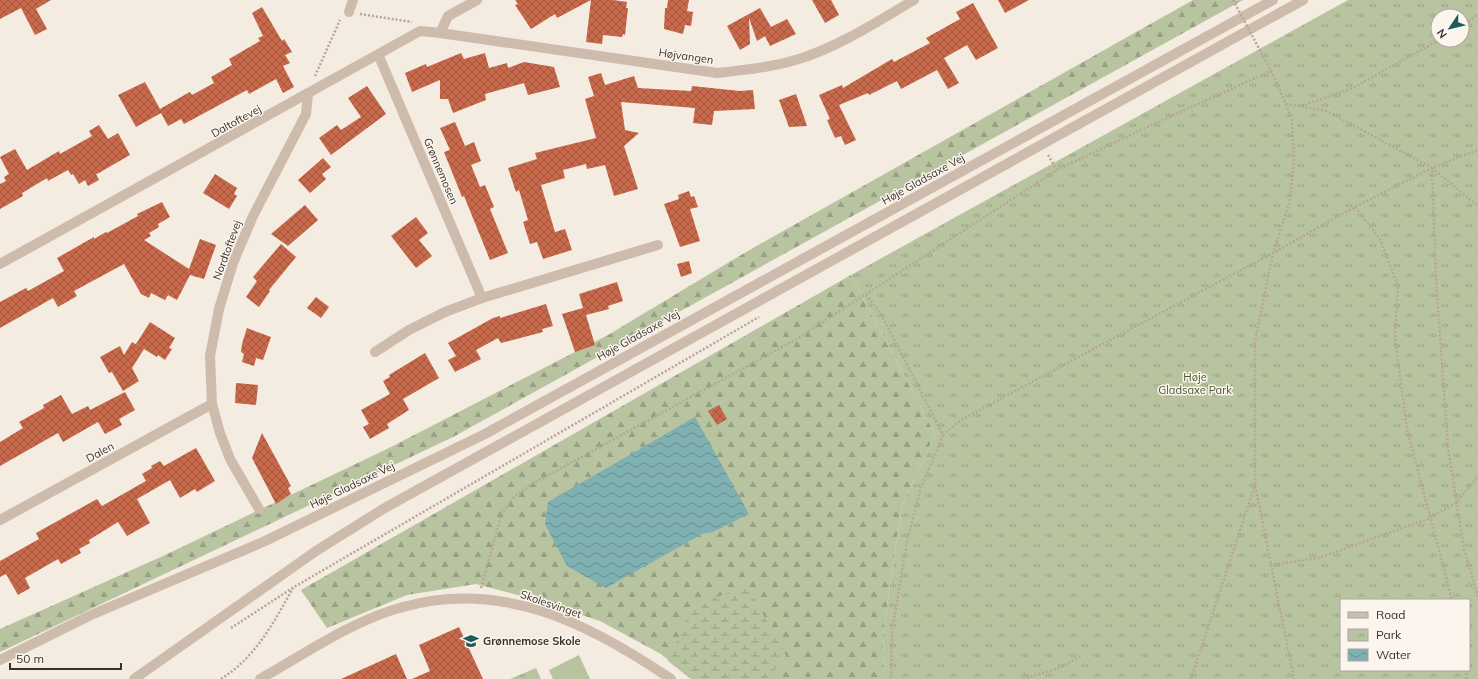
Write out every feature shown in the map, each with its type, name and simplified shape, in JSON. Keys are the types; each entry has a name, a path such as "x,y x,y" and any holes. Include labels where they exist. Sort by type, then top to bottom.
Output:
{"street":[{"path":"349,12 352,0"},
{"path":"420,31 440,32 448,16 477,0"},
{"name":"Højvangen","path":"440,32 717,73 759,69 800,59 834,45 914,0"},
{"name":"Høje Gladsaxe Vej","path":"0,660 91,615 263,542 483,435 1273,0"},
{"path":"134,679 316,551 383,509 1303,0"},
{"name":"Daltoftevej","path":"0,264 420,31"},
{"name":"Grønnemosen","path":"378,54 482,298"},
{"name":"Nordtoftevej","path":"259,509 230,459 220,433 212,404 210,356 219,309 233,263 253,216 306,114 308,94"},
{"path":"375,352 415,327 445,312 482,298 658,245"},
{"name":"Dalen","path":"0,520 212,404"},
{"name":"Skolesvinget","path":"260,679 361,623 403,607 444,599 478,598 523,604 574,623 629,651 671,679"}],"path":[{"path":"1233,0 1271,71 1292,121 1294,160 1290,201 1273,254 1255,341 1255,484 1294,679"},
{"path":"308,94 338,22 349,12 412,21 420,31"},
{"path":"1247,40 1254,37"},
{"path":"1301,106 1351,89 1430,45"},
{"path":"478,598 502,513 514,497 532,484 795,340 1057,170 1147,126 1271,71"},
{"path":"1286,104 1327,111 1432,168 1478,206"},
{"path":"891,679 892,631 907,541 922,488 943,434 961,420 1273,254 1356,207 1432,168 1478,150"},
{"path":"1047,153 1057,170"},
{"path":"1432,168 1436,279 1448,448 1464,550 1478,597"},
{"path":"1356,207 1380,239 1398,286 1395,338 1407,429 1452,599"},
{"path":"866,295 881,314 943,434"},
{"path":"221,679 252,654 268,632 294,587 766,313"},
{"path":"1270,565 1319,558 1430,518 1456,503 1478,476"},
{"path":"1191,679 1255,484"},
{"path":"1023,679 1060,668 1080,656"}],"green space":[{"path":"1193,0 1243,0 453,437 0,652 0,629 163,556 391,447 608,335 746,252"},
{"name":"Høje Gladsaxe Park","path":"1348,0 1478,0 1478,679 884,679 883,633 902,506 935,434 851,275"},
{"path":"851,275 935,434 902,506 883,633 884,679 691,679 661,654 600,621 533,599 476,584 407,595 327,628 301,590"},
{"path":"747,585 786,656 767,679 691,679 668,661 692,607"},
{"path":"579,655 590,679 553,679 549,670"},
{"path":"536,668 541,679 510,679"}],"water":[{"path":"695,417 749,514 713,532 704,533 606,588 567,566 545,524 548,502"}],"building":[{"path":"0,0 51,0 36,9 47,29 35,35 21,8 0,19"},
{"path":"515,0 591,0 557,18 555,14 531,29 515,5 518,4"},
{"path":"591,0 613,0 627,2 626,8 628,8 625,35 623,34 622,37 603,35 602,44 586,42"},
{"path":"668,0 689,0 687,11 693,12 691,26 685,25 683,34 664,29 665,8 667,8"},
{"path":"812,0 831,0 839,15 825,23"},
{"path":"998,0 1029,0 1005,13"},
{"path":"973,3 998,48 976,60 967,45 944,58 959,83 948,89 937,70 901,89 897,81 869,95 868,93 839,105 856,140 845,145 841,136 835,138 827,120 830,119 819,95 842,85 843,88 892,59 894,62 930,43 926,38 960,19 956,12"},
{"path":"262,7 282,41 284,39 292,52 285,55 290,63 283,66 294,87 283,93 276,79 249,94 247,90 184,124 181,119 168,126 161,113 136,127 118,95 145,82 160,109 190,92 192,95 214,83 211,77 232,65 229,59 260,41 258,38 263,36 252,13"},
{"path":"760,8 771,27 787,19 796,34 770,46 765,36 757,41 749,18 750,44 740,50 727,26"},
{"path":"461,53 464,59 485,53 489,68 507,63 508,68 524,62 554,67 560,87 528,95 524,83 485,94 486,100 453,113 448,99 440,99 440,80 412,92 405,73 426,64 427,67"},
{"path":"601,73 605,85 634,76 638,88 691,91 692,86 740,91 753,90 755,109 714,111 712,125 693,123 695,108 621,102 625,130 639,133 624,146 638,189 614,196 605,165 587,169 586,164 563,170 565,178 541,185 555,232 565,229 572,250 543,259 537,242 530,244 523,222 528,220 519,190 516,192 508,168 537,159 535,153 596,138 585,99 594,96 588,77"},
{"path":"367,86 386,114 331,155 319,138 337,125 341,130 361,117 348,98"},
{"path":"796,94 807,126 789,127 779,100"},
{"path":"455,122 465,146 474,142 481,161 471,165 480,187 485,185 494,207 490,209 508,253 490,260 444,152 450,150 440,128"},
{"path":"99,125 108,139 118,133 130,155 96,174 99,180 88,186 85,180 79,184 73,174 71,175 68,170 48,181 47,178 22,193 23,196 0,209 0,184 6,181 4,177 9,174 0,157 15,149 27,170 59,151 60,154 92,136 89,131"},
{"path":"323,158 331,167 322,174 326,179 310,193 298,180"},
{"path":"215,174 237,188 234,194 237,196 229,209 203,193"},
{"path":"689,191 691,197 694,196 698,207 690,209 700,241 680,247 664,204 679,199 678,195"},
{"path":"162,202 170,217 158,224 159,227 149,233 151,236 144,240 189,269 200,239 216,245 204,279 190,275 177,300 168,295 165,300 151,293 149,298 141,294 124,264 74,291 77,296 58,307 53,298 0,328 0,302 26,288 28,291 64,271 57,258 94,237 94,239 106,232 107,233 138,216 137,214"},
{"path":"305,205 318,220 288,246 271,234"},
{"path":"416,217 428,233 419,240 432,256 416,268 391,236"},
{"path":"281,244 296,257 269,290 270,291 259,307 246,297 257,281 253,277"},
{"path":"689,261 692,273 681,277 677,264"},
{"path":"617,282 623,301 608,306 609,309 586,315 595,345 575,352 562,314 583,308 579,294"},
{"path":"316,297 329,307 321,318 307,308"},
{"path":"546,304 553,326 542,329 543,332 501,343 498,338 476,350 481,359 455,372 448,360 456,356 448,343 493,318 500,316 500,318"},
{"path":"150,322 175,338 169,348 172,349 165,360 158,355 157,357 136,344"},
{"path":"247,328 271,337 263,360 256,358 254,366 242,362 244,354 241,352 242,344"},
{"path":"132,342 144,349 132,368 139,381 123,391 112,372 109,373 100,357 120,346 124,355"},
{"path":"425,353 439,378 403,399 409,410 387,424 389,428 370,439 363,427 369,424 361,410 390,394 383,381 390,377 389,375"},
{"path":"236,383 258,385 256,405 235,403"},
{"path":"125,392 135,410 119,419 122,425 105,434 98,422 63,442 58,433 0,466 0,442 23,428 19,422 44,408 43,405 61,395 72,414 88,406 90,410"},
{"path":"719,405 727,419 717,425 708,411"},
{"path":"262,433 291,486 288,488 291,494 276,504 252,458"},
{"path":"196,448 215,481 197,492 195,489 180,498 170,480 137,499 150,523 127,536 118,522 89,540 90,543 79,549 81,553 61,564 58,559 25,578 30,588 18,595 6,574 0,577 0,561 39,539 36,533 97,499 102,506 146,481 142,474 152,468 151,466 160,461 164,466"},
{"path":"459,627 483,679 412,679 430,671 419,645"},
{"path":"396,654 407,679 341,679"}],"place":[{"name":"Grønnemose Skole","path":"471,641"}]}
